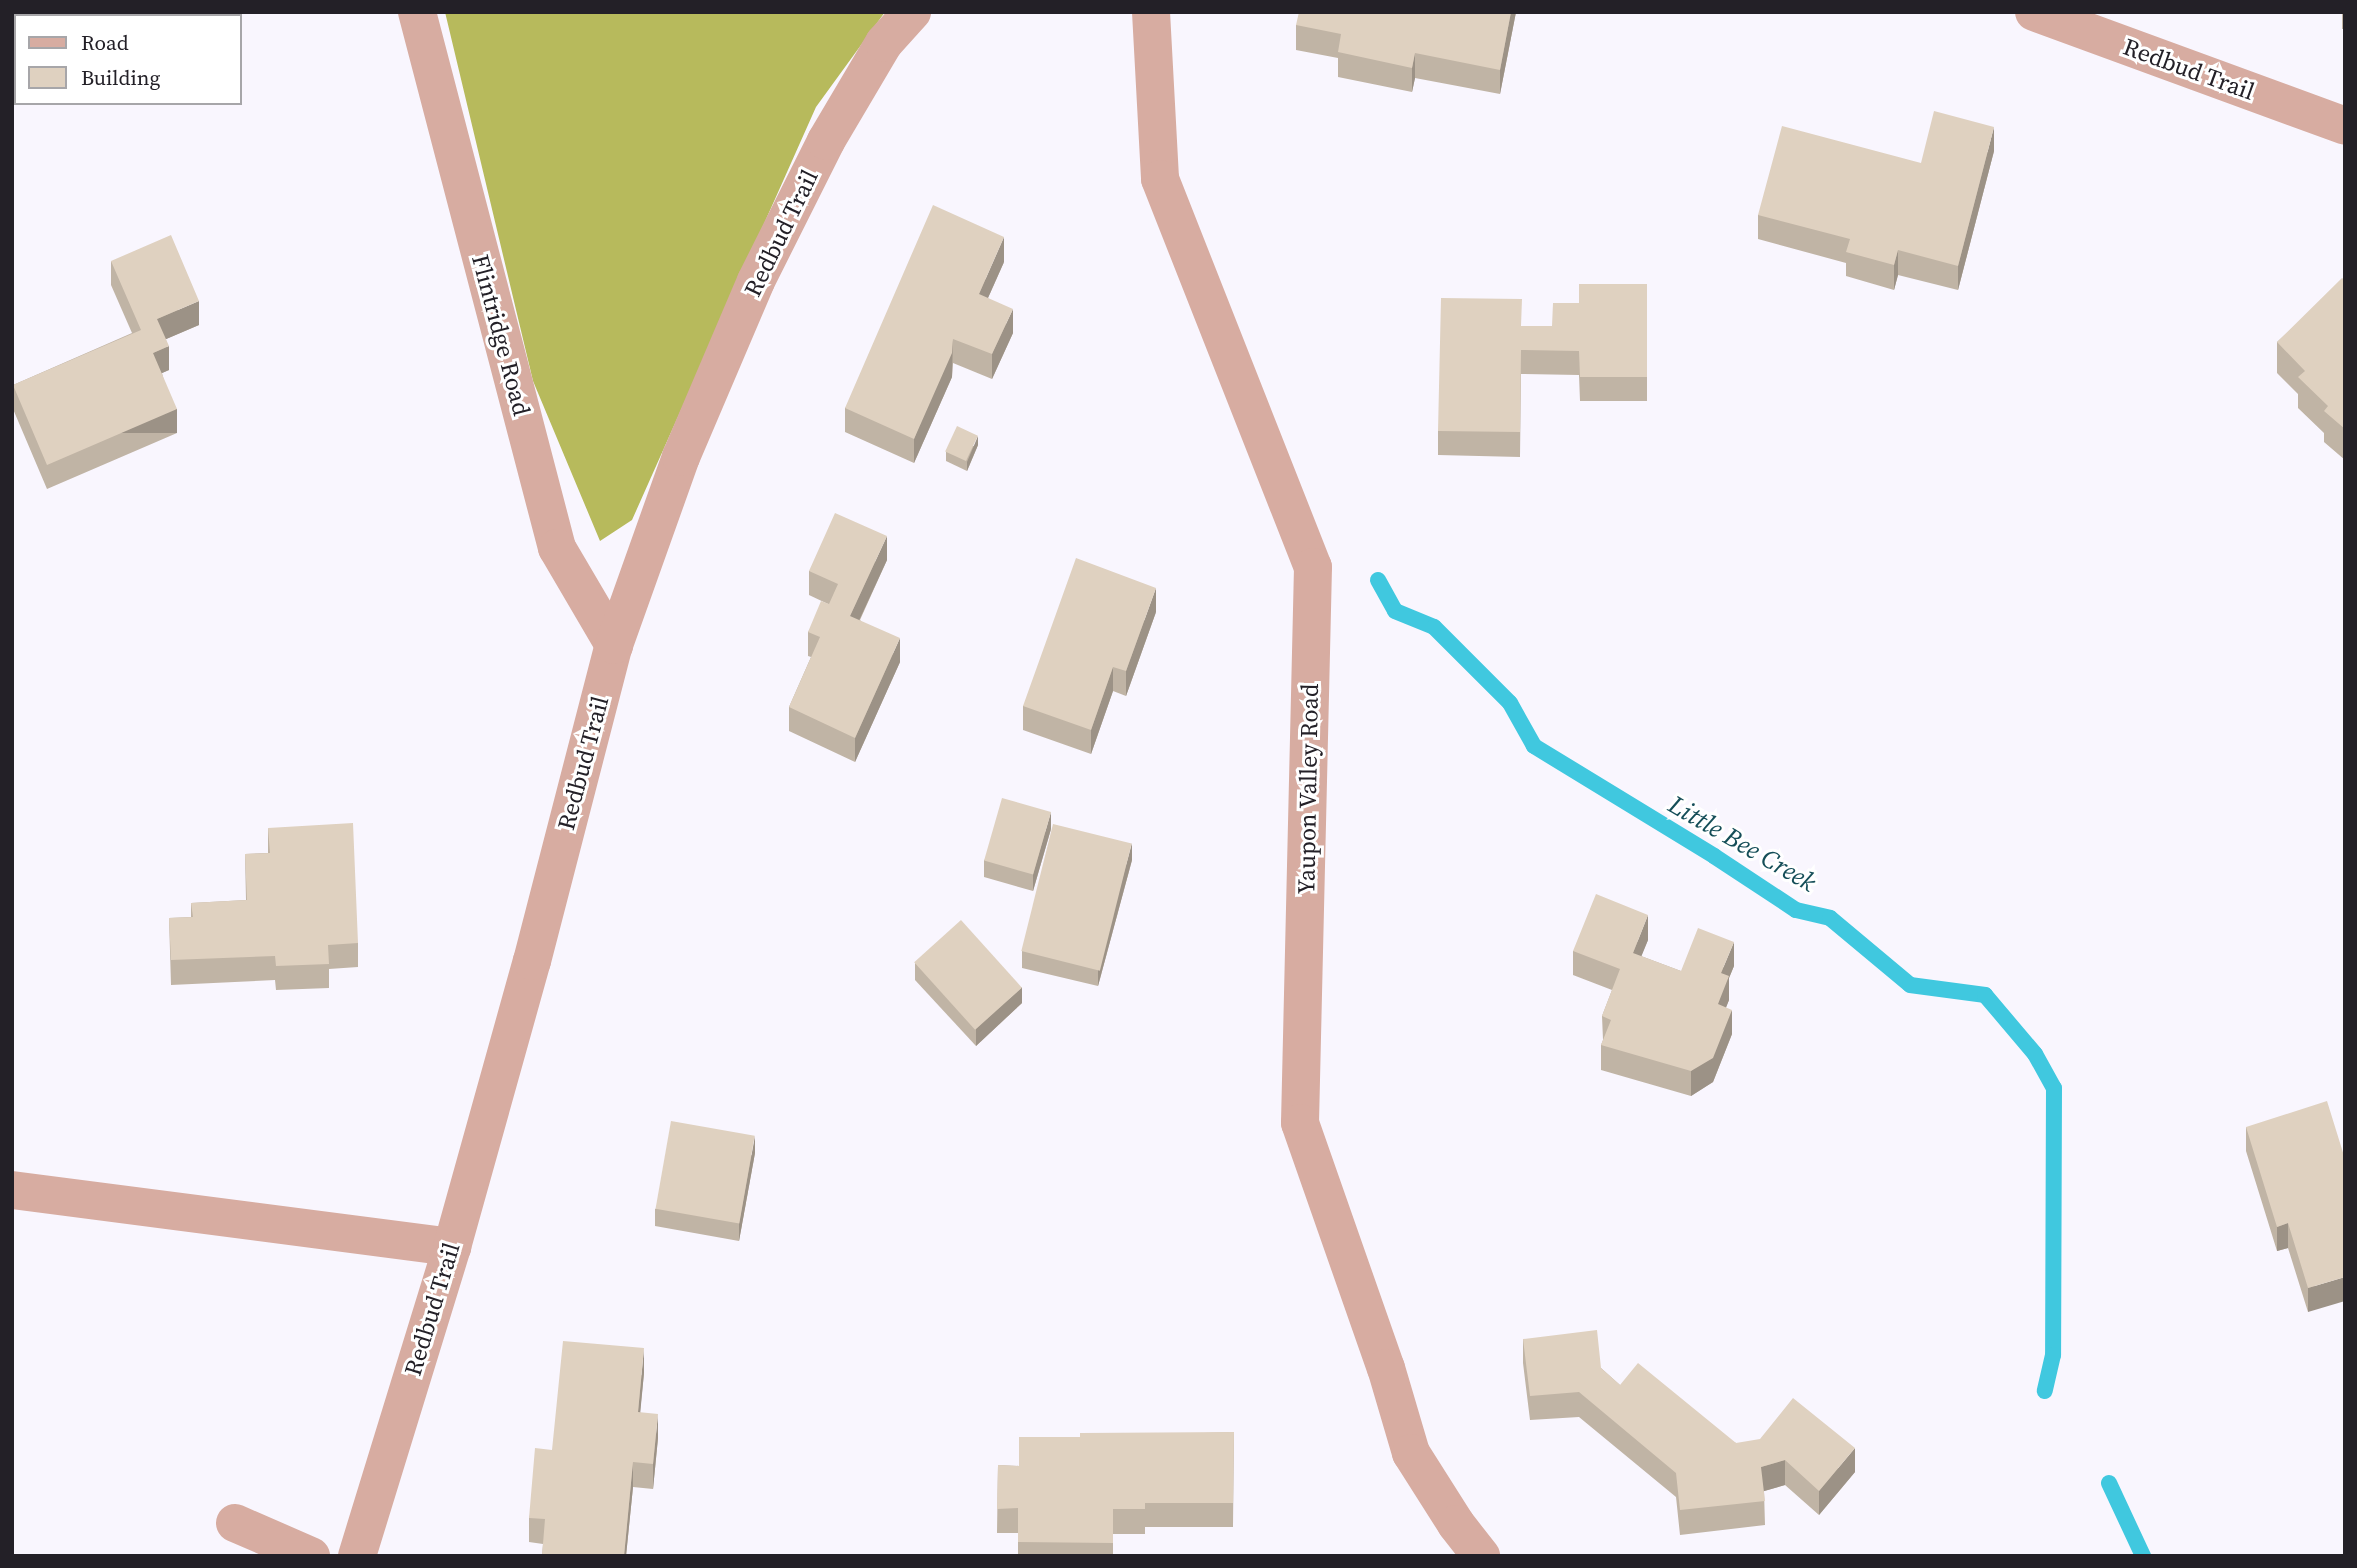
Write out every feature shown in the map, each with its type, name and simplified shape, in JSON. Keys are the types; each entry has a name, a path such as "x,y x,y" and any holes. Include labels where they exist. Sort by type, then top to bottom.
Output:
{"street":[{"name":"Flintridge Road","path":"417,12 557,548 614,645"},
{"name":"Redbud Trail","path":"357,1556 452,1247 528,974 614,645 681,457 756,281 826,141 884,43 912,12"},
{"name":"Redbud Trail","path":"2034,12 2113,27 2345,126"},
{"name":"Yaupon Valley Road","path":"1150,13 1160,179 1313,567 1300,1124 1386,1367 1411,1453 1456,1524 1481,1556"},
{"path":"12,1190 452,1247"},
{"path":"235,1523 311,1556"}],"shaded area":[{"path":"445,12 885,12 816,107 632,520 600,541 533,381"}],"building":[{"path":"1299,12 1511,12 1500,70 1415,53 1412,68 1338,52 1341,34 1296,25"},
{"path":"1934,111 1994,127 1958,266 1898,250 1894,265 1846,252 1850,239 1758,215 1782,126 1921,163"},
{"path":"933,205 1004,237 979,294 1013,309 992,354 953,339 952,353 914,439 845,408"},
{"path":"171,235 199,301 157,319 169,346 153,353 177,409 47,465 13,385 141,330 111,261"},
{"path":"2342,278 2345,280 2345,429 2324,411 2328,406 2298,377 2305,371 2277,342"},
{"path":"1579,284 1647,284 1647,377 1580,377 1579,351 1521,350 1520,432 1438,431 1441,298 1522,299 1521,326 1552,326 1553,303 1579,303"},
{"path":"957,426 978,436 966,461 945,451"},
{"path":"835,513 887,536 850,616 900,638 855,738 789,707 820,637 808,632 821,601 829,604 838,584 809,571"},
{"path":"1076,558 1156,588 1126,671 1113,667 1091,730 1023,706"},
{"path":"1002,798 1051,812 1033,875 984,860"},
{"path":"353,823 358,943 328,945 329,964 276,966 275,956 171,960 169,918 193,917 191,903 247,900 245,854 270,853 268,828"},
{"path":"1053,824 1132,844 1100,971 1021,951"},
{"path":"1596,894 1648,915 1633,953 1681,971 1698,928 1734,942 1721,973 1729,976 1718,1004 1732,1010 1713,1058 1691,1071 1601,1045 1611,1020 1602,1016 1620,969 1573,951"},
{"path":"961,920 1022,988 975,1030 914,962"},
{"path":"2327,1101 2345,1159 2345,1277 2308,1288 2288,1223 2277,1227 2246,1127"},
{"path":"671,1121 755,1136 739,1223 656,1209"},
{"path":"1597,1330 1601,1368 1620,1385 1638,1363 1736,1443 1760,1439 1793,1398 1855,1448 1819,1491 1785,1460 1761,1467 1765,1501 1680,1510 1676,1473 1579,1392 1530,1396 1523,1339"},
{"path":"563,1341 644,1348 638,1412 658,1414 653,1464 633,1462 624,1556 542,1556 545,1519 529,1518 535,1448 552,1450"},
{"path":"1234,1432 1233,1503 1145,1503 1145,1509 1113,1509 1113,1543 1018,1542 1018,1508 997,1509 998,1465 1019,1466 1019,1437 1080,1437 1080,1433"}],"waterway":[{"name":"Little Bee Creek","path":"1378,580 1395,611 1434,627 1510,703 1534,746 1714,856 1796,910 1830,918 1910,985 1985,995 2035,1054 2054,1088 2053,1355 2045,1391"},
{"name":"Little Bee Creek","path":"2109,1483 2143,1556"}]}
